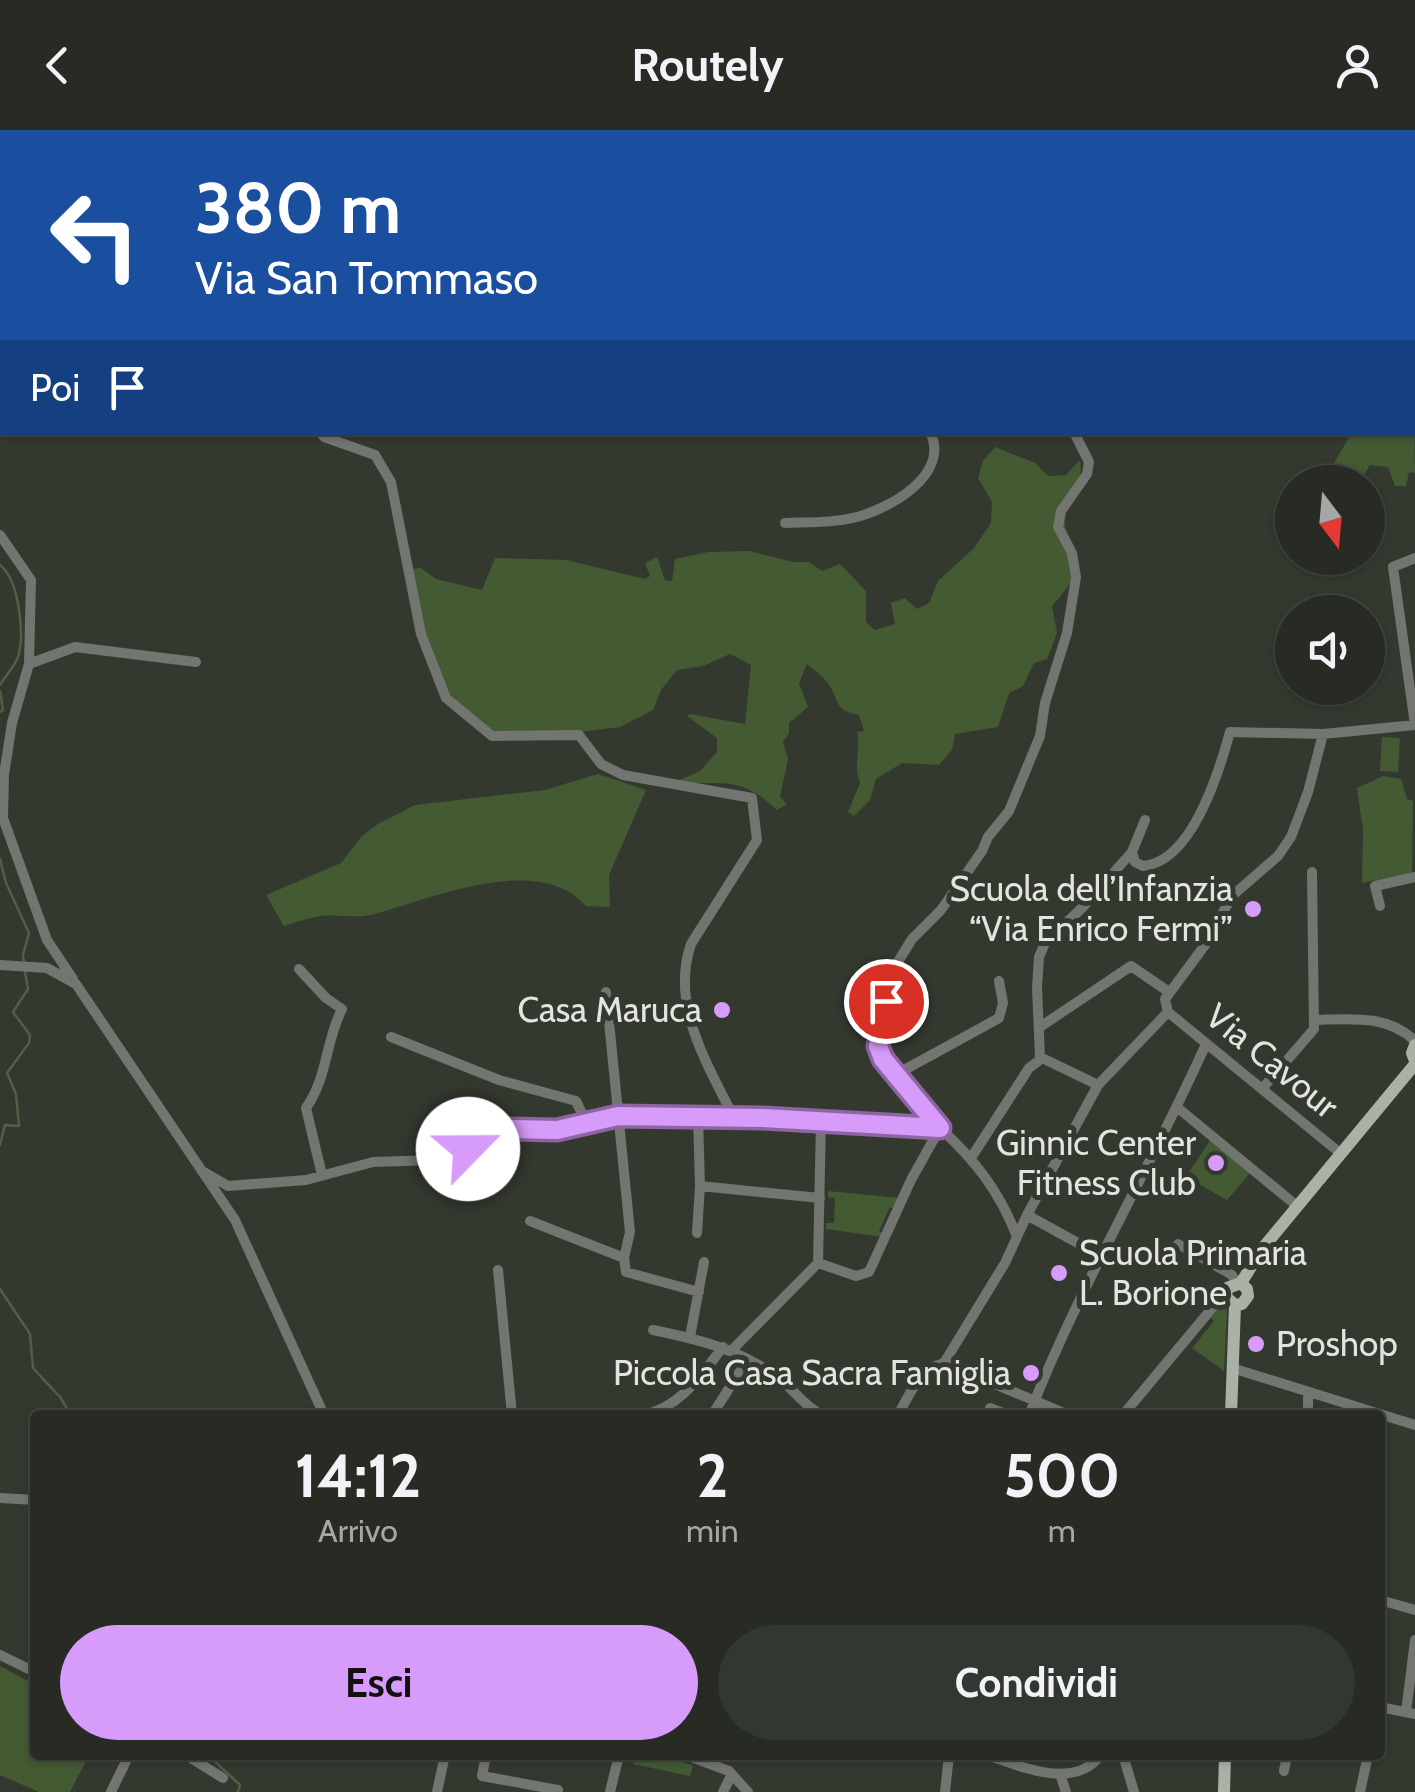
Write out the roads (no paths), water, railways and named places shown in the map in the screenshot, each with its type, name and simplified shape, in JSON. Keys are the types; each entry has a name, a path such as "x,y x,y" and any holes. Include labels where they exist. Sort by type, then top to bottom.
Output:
{"main road":[{"path":"1231,1410 1228,1288 1238,1283 1415,1062 1415,1043"},
{"path":"1230,1301 1242,1304 1248,1296 1247,1289 1238,1283"},
{"path":"1224,1792 1225,1760"}],"street":[{"path":"322,435 375,455 391,482 422,634 446,698 492,736 579,735 601,764 623,775 752,798 758,840 690,944 685,962 689,1020 734,1116"},
{"path":"785,522 830,522 862,516 922,484 936,454 932,435"},
{"path":"1017,1237 1005,1206 971,1158 895,1075 878,1046 891,974 912,939 942,910 982,852 988,836 1009,811 1040,736 1067,633 1076,577 1072,553 1058,527 1061,510 1087,474 1089,462 1076,435"},
{"path":"0,535 30,580 29,664 12,723 4,775 3,818 46,940 204,1172 226,1192 235,1220 322,1410"},
{"path":"1132,852 1135,862 1143,866 1162,862 1178,846 1216,782 1230,732 1323,734 1415,725 1394,567 1415,558"},
{"path":"29,664 75,647 196,662"},
{"path":"901,1410 916,1383 928,1370 944,1363 1006,1263 1027,1215 1098,1085 1168,1012 1164,999 1206,945 1232,896 1278,856 1291,837 1323,734"},
{"path":"1041,1059 1037,988 1039,957 1045,943 1084,907 1132,852 1145,820"},
{"path":"1262,1089 1314,1029 1312,872"},
{"path":"1380,906 1375,886 1415,877"},
{"path":"0,965 47,968 76,984"},
{"path":"1040,1027 1131,966 1169,992"},
{"path":"299,969 342,1009 327,1046 324,1076 306,1108 322,1175"},
{"path":"895,1075 999,1018 1003,1003 999,981"},
{"path":"606,992 630,1232 624,1258 626,1272 699,1292"},
{"name":"Via Cavour","path":"1168,1012 1340,1153"},
{"path":"1314,1020 1366,1019 1394,1026 1415,1043"},
{"path":"391,1038 499,1080 576,1101 587,1124"},
{"path":"1031,1410 1064,1331 1178,1108 1206,1044"},
{"path":"1041,1059 1098,1085"},
{"path":"971,1158 1029,1068 1041,1059"},
{"path":"1178,1108 1297,1206"},
{"path":"226,1192 373,1162 436,1160 510,1129 557,1130 618,1116 734,1116 940,1128"},
{"path":"697,1234 698,1116"},
{"path":"664,1410 818,1263 821,1120"},
{"path":"818,1263 856,1276 868,1272 940,1128"},
{"path":"700,1186 820,1198"},
{"path":"1027,1215 1103,1258"},
{"path":"530,1221 624,1258"},
{"path":"1178,1244 1232,1275 1238,1283"},
{"path":"690,1338 704,1262"},
{"path":"498,1270 512,1410"},
{"path":"1126,1410 1213,1307 1230,1301"},
{"path":"653,1330 728,1348 779,1378 813,1410"},
{"path":"715,1410 748,1359"},
{"path":"944,1363 1058,1410"},
{"path":"1232,1368 1368,1410"},
{"path":"1308,1392 1308,1410"},
{"path":"990,1408 995,1410"},
{"path":"1385,1415 1415,1424"},
{"path":"0,1498 30,1500"},
{"path":"1385,1601 1415,1610"},
{"path":"1385,1708 1410,1713 1415,1640"},
{"path":"0,1655 30,1670"},
{"path":"111,1792 126,1760"},
{"path":"194,1760 223,1778"},
{"path":"436,1792 443,1760"},
{"path":"485,1760 482,1776 558,1790"},
{"path":"610,1792 618,1760"},
{"path":"714,1760 748,1792"},
{"path":"945,1792 948,1760"},
{"path":"1002,1760 1060,1774 1080,1770 1095,1760"},
{"path":"1124,1760 1134,1792"},
{"path":"1284,1771 1286,1760"},
{"path":"1360,1792 1367,1760"},
{"path":"723,1792 732,1774"},
{"path":"1060,1774 1066,1792"}],"waterway":[{"path":"0,565 16,595 21,635 18,657 0,685"},
{"path":"0,691 0,712"},
{"path":"0,859 6,883 29,933 24,964"},
{"path":"0,1145 5,1125 19,1126 16,1094 7,1073 29,1043 30,1035 13,1012 28,989 25,972"},
{"path":"0,1289 30,1334 33,1368 68,1410"},
{"path":"213,1760 240,1785 238,1792"}],"place":[{"name":"Scuola dell’Infanzia “Via Enrico Fermi”","path":"1253,909"},
{"name":"Casa Maruca","path":"722,1010"},
{"name":"Ginnic Center Fitness Club","path":"1216,1163"},
{"name":"Scuola Primaria L. Borione","path":"1059,1273"},
{"name":"Proshop","path":"1256,1344"},
{"name":"Piccola Casa Sacra Famiglia","path":"1031,1373"}]}
